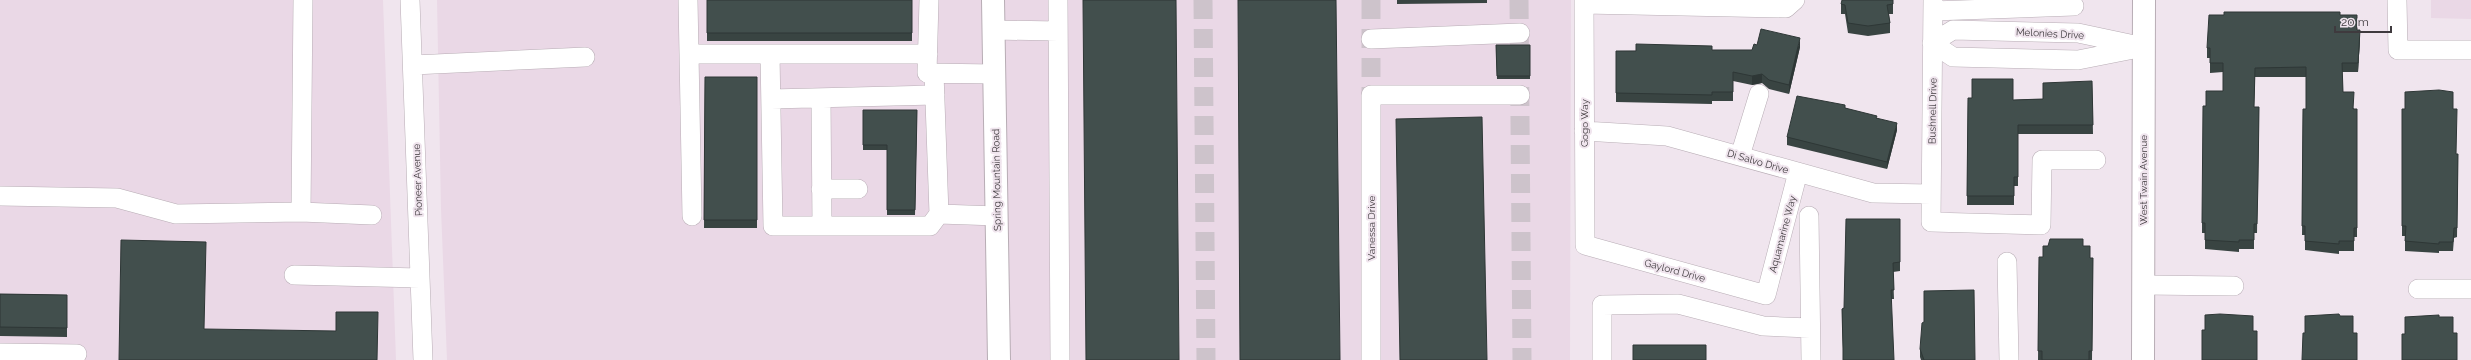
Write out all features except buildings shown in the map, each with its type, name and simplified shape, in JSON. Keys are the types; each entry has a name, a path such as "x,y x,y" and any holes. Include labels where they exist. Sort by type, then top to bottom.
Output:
{"main road":[{"name":"Spring Mountain Road","path":"993,0 999,360"},
{"name":"West Twain Avenue","path":"2143,360 2144,0"}],"street":[{"path":"301,212 303,0"},
{"name":"Pioneer Avenue","path":"410,0 423,360"},
{"path":"688,0 692,216"},
{"path":"929,0 927,73 994,74"},
{"path":"1058,0 1060,360"},
{"path":"2397,0 2398,50 2471,50"},
{"path":"1584,2 1790,4"},
{"name":"Gogo Way","path":"1584,2 1585,245"},
{"path":"1933,5 2074,6"},
{"name":"Bushnell Drive","path":"1933,5 1931,222 2041,225 2042,160 2096,160"},
{"path":"993,30 1058,31"},
{"name":"Melonies Drive","path":"1932,43 1953,30 2078,33 2144,47"},
{"path":"1371,39 1520,33"},
{"path":"2078,33 2078,60"},
{"path":"1932,43 1953,57 2078,60 2144,47"},
{"path":"689,54 928,54"},
{"path":"770,54 773,226 930,226 939,214 934,73"},
{"path":"413,65 585,57"},
{"path":"1740,156 1759,94"},
{"path":"771,99 935,95"},
{"name":"Vanessa Drive","path":"1371,360 1371,95 1520,95"},
{"path":"821,98 822,226"},
{"name":"Di Salvo Drive","path":"1584,131 1667,136 1873,194 1931,194"},
{"name":"Aquamarine Way","path":"1766,295 1798,172"},
{"path":"821,189 858,188"},
{"path":"0,196 116,198 176,214 301,212 372,214"},
{"path":"939,214 997,216"},
{"path":"1809,216 1810,360"},
{"name":"Gaylord Drive","path":"1585,245 1766,295"},
{"path":"2008,262 2009,360"},
{"path":"294,275 420,278"},
{"path":"2143,285 2234,286"},
{"path":"2418,289 2471,289"},
{"path":"1602,360 1602,305 1678,304 1763,326 1810,328"},
{"path":"0,353 77,354"}],"shaded area":[{"path":"0,0 383,0 396,360 0,360"},
{"path":"437,0 1571,0 1570,360 447,360 441,209"},
{"path":"2431,0 2471,0 2471,19 2431,18"}],"tunnel":[{"path":"1203,0 1206,360"},
{"path":"1371,0 1371,95"},
{"path":"1519,0 1522,360"}]}
